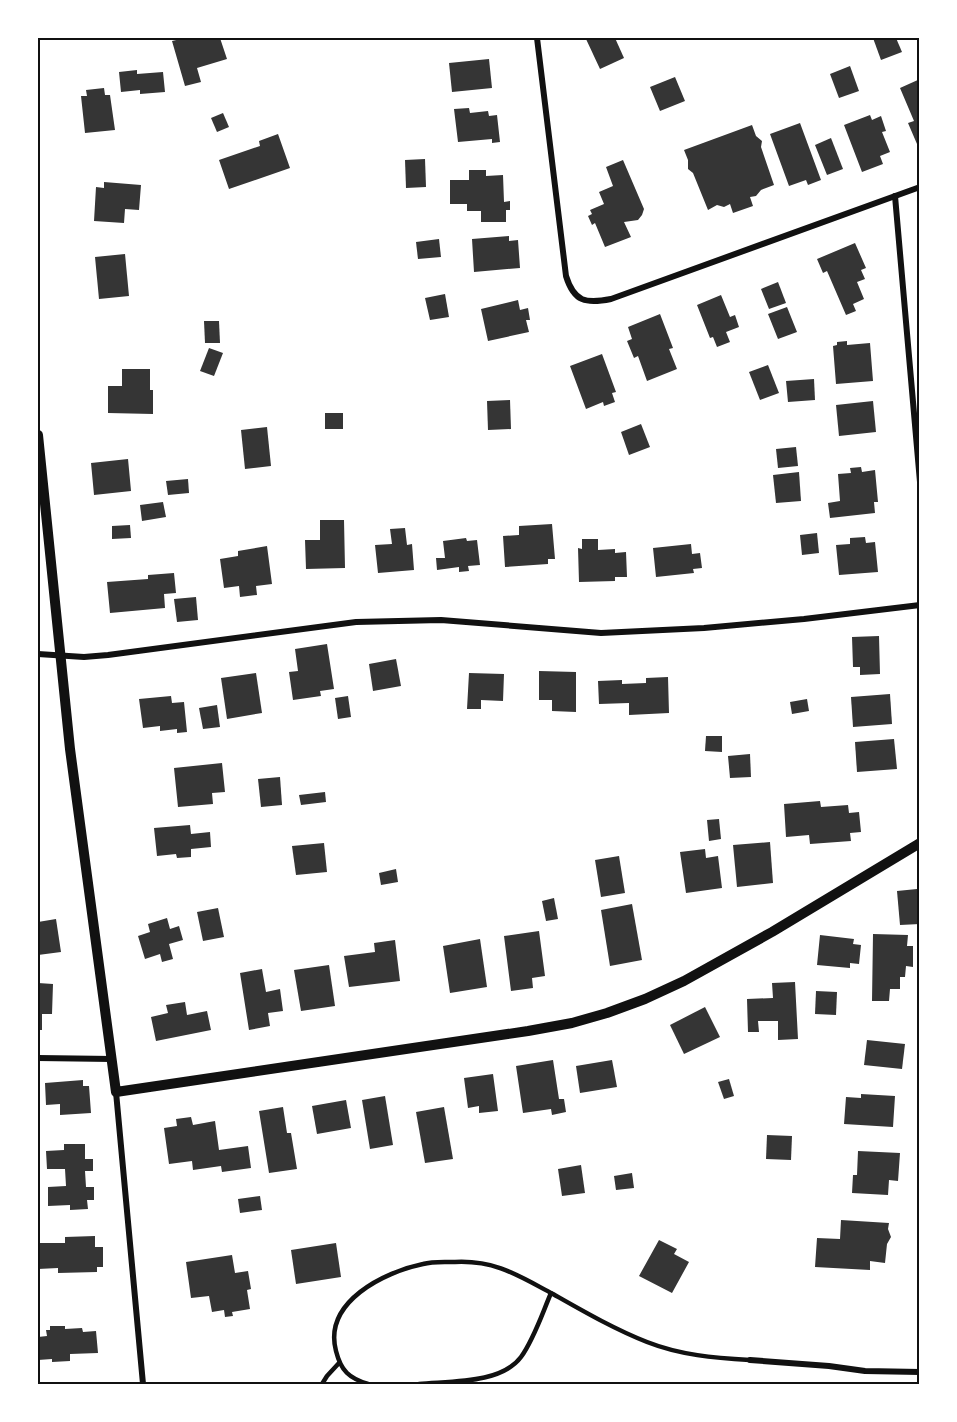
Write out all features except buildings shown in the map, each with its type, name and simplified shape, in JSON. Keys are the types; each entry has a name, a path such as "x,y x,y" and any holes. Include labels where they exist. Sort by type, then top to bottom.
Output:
{"street":[{"path":"537,38 567,276 570,289 580,298 593,303 611,299 920,187"},
{"path":"895,196 920,482"},
{"path":"38,435 59,656 116,1092 143,1384"},
{"path":"38,654 84,657 108,655 356,622 441,620 602,633 804,620 920,605"},
{"path":"116,1092 528,1031 572,1023 607,1013 645,999 717,963 920,843"},
{"path":"38,1058 112,1059"},
{"path":"750,1360 865,1371 920,1372"}],"lane":[{"path":"368,1384 351,1378 339,1364 334,1344 336,1325 342,1309 355,1295 370,1285 400,1270 424,1263 484,1263 514,1272 646,1342 707,1358 750,1360"},
{"path":"419,1384 493,1376 507,1370 521,1357 551,1293"},
{"path":"322,1384 339,1364"}]}
